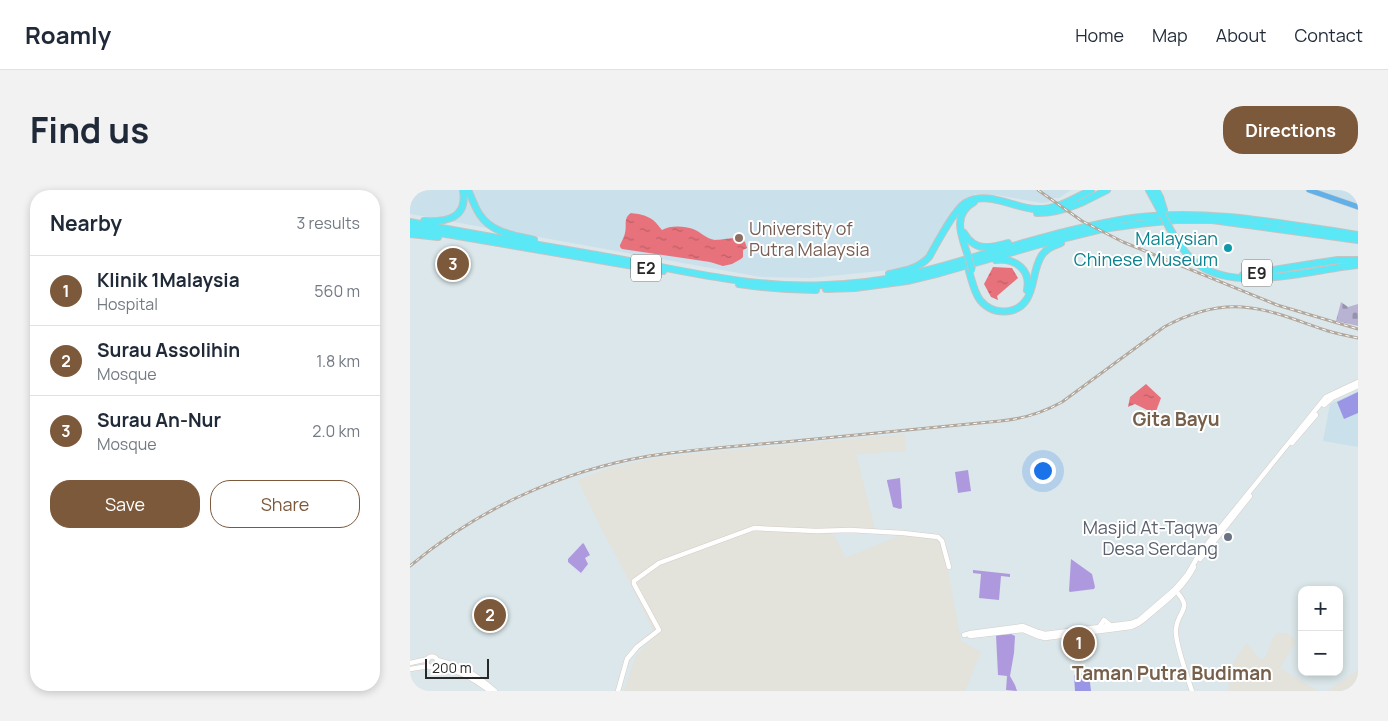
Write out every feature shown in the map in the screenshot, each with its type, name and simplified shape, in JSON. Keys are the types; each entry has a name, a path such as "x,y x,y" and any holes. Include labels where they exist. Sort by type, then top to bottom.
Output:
{"highway":[{"path":"410,222 440,222 451,219 461,209 464,200 463,190"},
{"path":"468,190 487,224 500,231 567,247 574,251"},
{"path":"851,283 912,269 923,263 929,258 961,206 968,201 986,197 1034,209 1049,208 1062,204 1090,190"},
{"path":"1102,229 1097,233 1053,246 1046,250 1038,263 1026,300 1018,308 1008,312 997,311 985,305 977,296 960,220 968,205 980,200 994,200 1034,213 1049,213 1065,210 1107,190"},
{"path":"1149,190 1156,197 1160,197 1164,212"},
{"name":"E9","path":"1156,197 1181,247 1200,266 1216,274 1246,278 1311,273 1358,265"},
{"path":"967,257 958,232 957,220 968,201"},
{"name":"E2","path":"410,222 710,276 795,285 851,283 905,276 1060,233 1134,218 1160,216 1238,218 1358,235"},
{"path":"960,220 963,232 967,238 973,244 981,247 991,247 1054,232 1060,233"},
{"name":"E2","path":"410,228 759,288 794,290 855,288 907,281 1032,246 1102,229 1167,221 1212,220 1358,240"},
{"name":"E9","path":"1172,228 1194,255 1206,265 1221,271 1246,275 1338,260 1358,260"},
{"path":"410,234 499,243"},
{"path":"940,273 946,274 994,260 1008,260 1017,264 1025,273 1028,285 1026,294 1013,307 1002,309 993,307 985,301 970,271"},
{"path":"1311,264 1307,269 1311,273"}],"main road":[{"path":"1309,190 1358,207"}],"street":[{"path":"1358,382 1326,398 1197,558 1176,590 1135,622 1111,625 1104,620 1099,627 1045,634 1019,626 964,635 971,636 1023,630 1045,638 1131,627 1142,621 1176,590 1190,576 1199,560 1328,400 1358,386"},
{"path":"618,691 627,659 659,630 633,582 659,563 754,528 816,531 850,530 903,533 938,538 942,541 949,567"},
{"path":"1176,590 1183,599 1184,605 1175,632 1192,691"},
{"path":"1137,613 1141,616 1145,615"},
{"path":"410,663 434,657 467,670 495,691"},
{"path":"428,660 428,666"},
{"path":"436,667 438,660"},
{"path":"410,669 428,666 460,672 490,691"}],"shaded area":[{"name":"University of Putra Malaysia","path":"410,190 1071,190 1059,198 1053,198 1049,202 1042,203 997,195 976,194 963,201 921,261 909,268 811,278 761,277 410,214"},
{"path":"1313,190 1358,190 1358,205"},
{"path":"1358,391 1358,447 1323,441 1330,404"},
{"path":"1358,392 1358,413 1344,419 1337,402"},
{"path":"905,434 906,451 856,454 875,529 827,528 835,537 846,558 901,535 931,538 941,543 961,641 981,652 965,691 624,691 636,655 656,636 578,480 610,468 661,457"},
{"path":"968,470 971,491 958,493 955,472"},
{"path":"900,478 902,508 900,509 893,507 887,480"},
{"path":"583,543 590,555 585,558 588,564 581,573 568,562 568,559"},
{"path":"1071,559 1092,574 1094,589 1069,591"},
{"path":"973,570 1010,574 1010,577 1001,576 999,600 979,598 981,574 973,573"},
{"path":"1277,633 1287,633 1296,641 1280,668 1318,691 1229,691 1228,677 1237,656 1247,643 1260,660 1261,658 1263,659"},
{"path":"1011,634 1015,636 1010,676 1017,691 1006,690 1007,676 998,675 996,635"},
{"path":"1358,670 1358,691 1327,691"},
{"path":"1089,674 1091,691 1075,691 1074,675"}],"green space":[{"path":"1341,302 1348,307 1358,304 1358,326 1336,321"}],"water":[{"path":"631,213 650,218 662,230 673,227 690,228 715,240 740,239 745,242 747,248 743,250 743,257 741,259 723,266 710,262 622,249 620,245 625,233 626,219"},
{"path":"993,267 1012,268 1018,278 997,296 998,300 991,297 984,284"},
{"path":"1146,384 1161,398 1155,414 1135,404 1128,407 1130,397"}],"railway":[{"path":"1038,190 1082,221 1123,242 1277,305 1358,329"},
{"path":"410,566 436,546 492,510 553,482 616,463 682,451 1000,421 1032,415 1062,402 1164,327 1202,311 1222,307 1253,308 1358,338"}],"place":[{"name":"University of Putra Malaysia","path":"739,238"},
{"name":"Malaysian Chinese Museum","path":"1228,248"},
{"name":"Surau An-Nur","path":"453,264"},
{"name":"Masjid At-Taqwa Desa Serdang","path":"1228,537"},
{"name":"Surau Assolihin","path":"490,615"},
{"name":"Klinik 1Malaysia","path":"1079,643"}],"district":[{"name":"Gita Bayu","path":"1176,419"},
{"name":"Taman Putra Budiman","path":"1172,673"}]}
